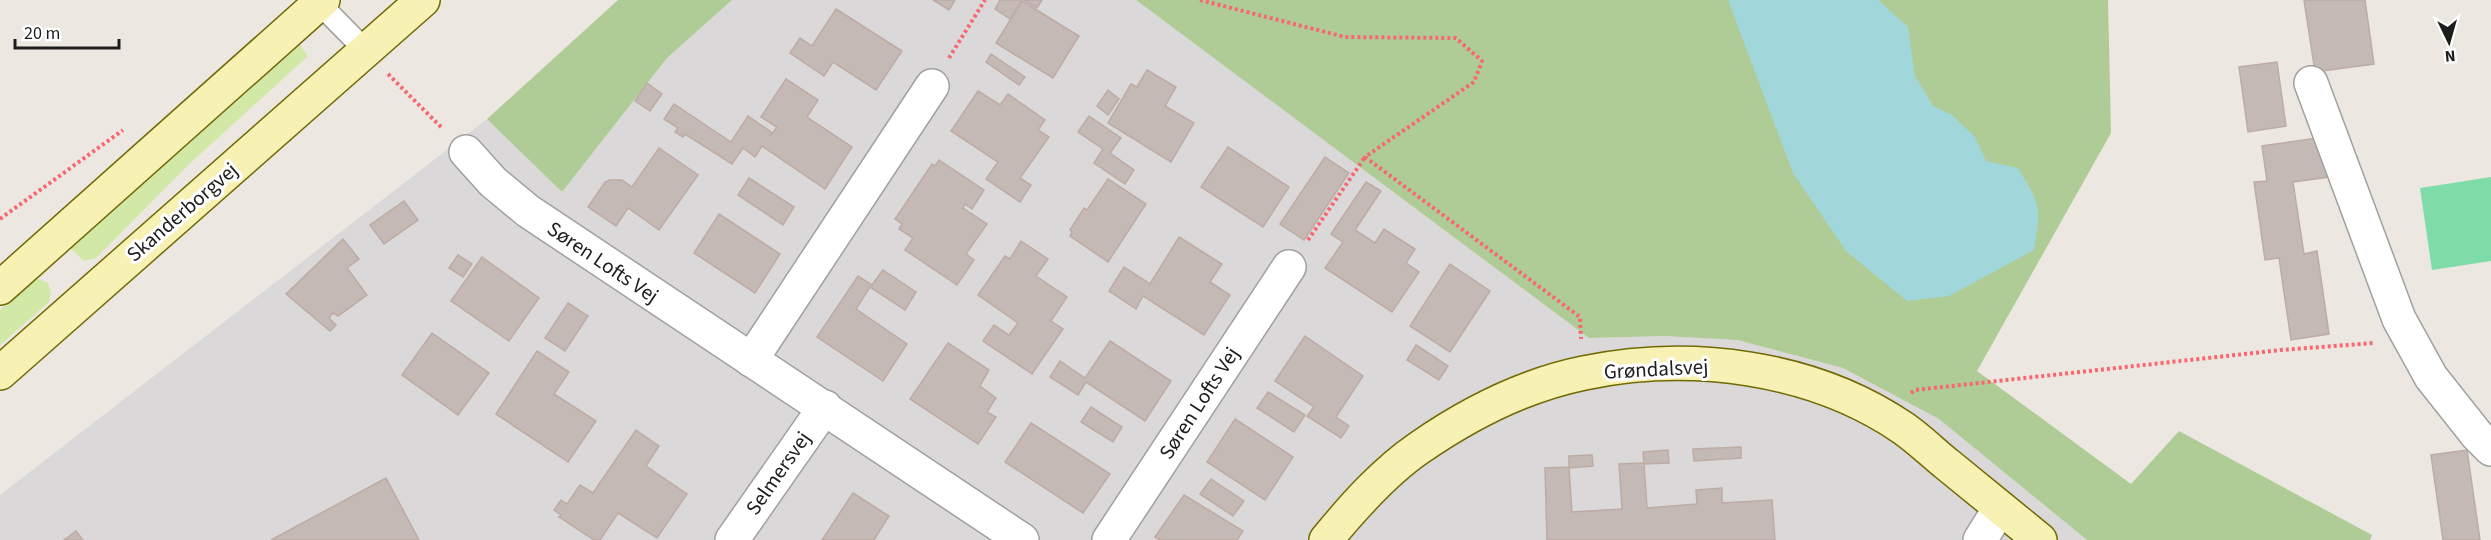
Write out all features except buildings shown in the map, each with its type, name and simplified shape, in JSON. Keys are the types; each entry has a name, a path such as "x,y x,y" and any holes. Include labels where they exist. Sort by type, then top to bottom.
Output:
{"main road":[{"name":"Skanderborgvej","path":"0,373 423,0"},
{"path":"0,288 319,1"},
{"name":"Grøndalsvej","path":"1326,540 1364,498 1418,449 1493,405 1540,386 1583,373 1677,364 1756,370 1833,391 1903,428 2040,540"}],"street":[{"path":"2311,83 2399,319 2432,377 2477,435 2491,449"},
{"path":"751,360 932,86"},
{"name":"Søren Lofts Vej","path":"466,152 493,182 528,211 1022,540"},
{"name":"Søren Lofts Vej","path":"1108,540 1289,267"},
{"name":"Selmersvej","path":"732,540 825,407"},
{"path":"1980,540 2000,508"}],"lane":[{"path":"319,1 366,51"}],"path":[{"path":"932,86 985,0"},
{"path":"1200,0 1345,37 1456,38 1482,61 1474,82 1365,157 1289,267"},
{"path":"366,51 466,152"},
{"path":"1365,157 1580,317 1583,373"},
{"path":"1880,415 1915,390 2281,350 2410,340"}],"shaded area":[{"path":"732,0 1136,0 1589,338 1665,336 1737,340 1843,368 1939,419 2087,540 0,540 0,495 487,119 562,192 667,58"}],"green space":[{"path":"618,0 732,0 667,58 562,192 487,119"},
{"path":"1136,0 2108,0 2111,133 1977,371 2131,484 2179,431 2372,535 2370,540 2087,540 1939,419 1843,368 1737,340 1665,336 1589,338"},
{"path":"300,45 308,56 186,167 96,258 84,261 70,248"},
{"path":"2491,177 2491,261 2432,270 2420,188"},
{"path":"35,278 48,283 51,293 49,302 0,345 0,310"}],"water":[{"path":"1728,0 1878,0 1908,27 1915,76 1933,106 1952,115 1975,137 1986,161 2018,168 2031,190 2037,207 2038,224 2034,250 1949,296 1907,301 1846,251 1793,173"}]}
